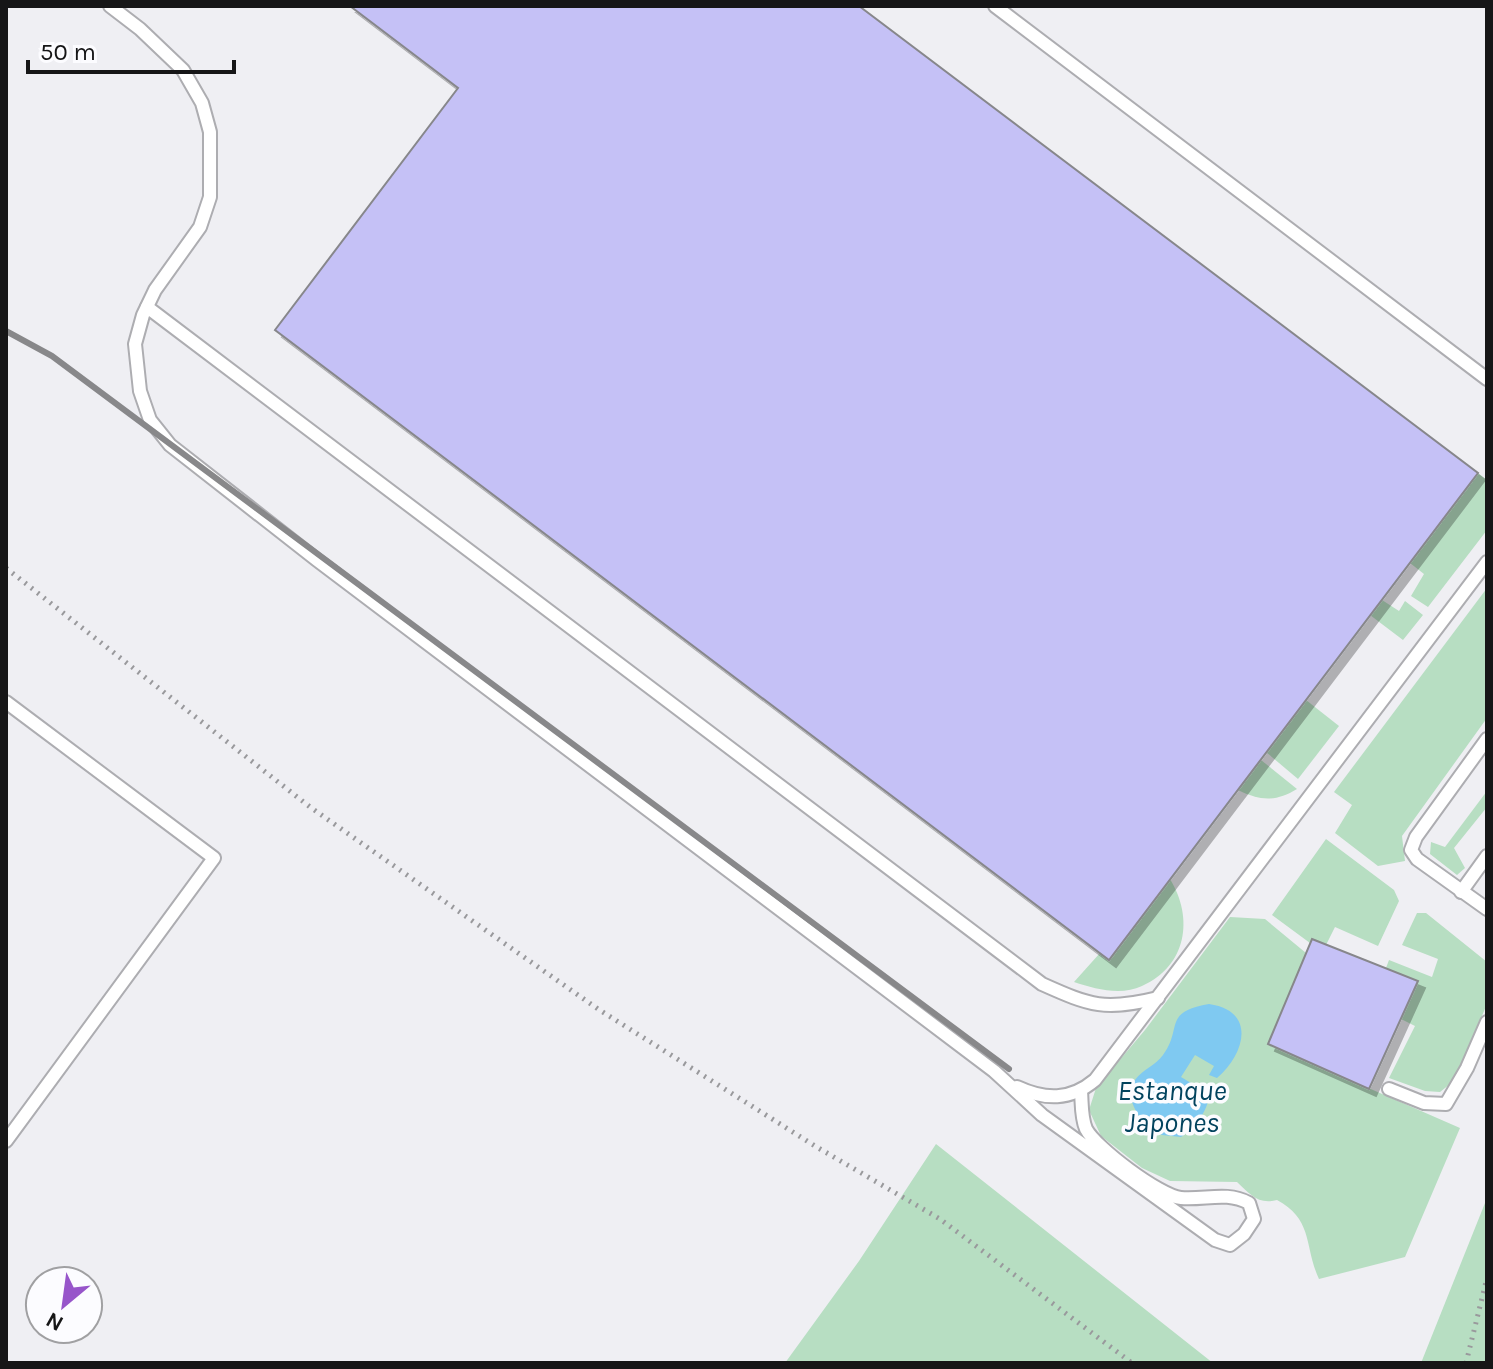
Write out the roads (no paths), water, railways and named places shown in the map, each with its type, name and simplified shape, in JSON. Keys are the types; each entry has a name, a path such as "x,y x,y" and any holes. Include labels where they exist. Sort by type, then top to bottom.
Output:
{"lane":[{"path":"110,6 140,29 183,70 202,103 210,132 210,197 200,227 155,290 135,344 140,391 150,420 170,445 1007,1083 1042,1115 1215,1240 1230,1245 1244,1234 1254,1219 1249,1203 1235,1195 1178,1198 1156,1189 1101,1146 1084,1123 1081,1091"},
{"path":"995,6 1487,379"},
{"path":"147,307 1042,984 1082,1002 1107,1007 1158,998"},
{"path":"1007,1083 1036,1096 1058,1097 1081,1091 1119,1051 1487,562"},
{"path":"6,702 214,858 6,1141"},
{"path":"1487,739 1416,837 1411,850 1417,859 1487,909"},
{"path":"1461,892 1487,856"},
{"path":"1389,1089 1424,1103 1446,1104 1467,1068 1487,1022"}],"water":[{"name":"Estanque Japones","path":"1209,1004 1234,1015 1242,1035 1239,1046 1227,1068 1217,1078 1209,1075 1214,1066 1195,1055 1181,1077 1201,1089 1205,1084 1211,1087 1208,1103 1198,1121 1181,1137 1162,1135 1148,1126 1136,1112 1131,1087 1138,1076 1163,1055 1179,1017 1194,1007"}],"railway":[{"path":"6,331 52,356 1009,1069"}]}
